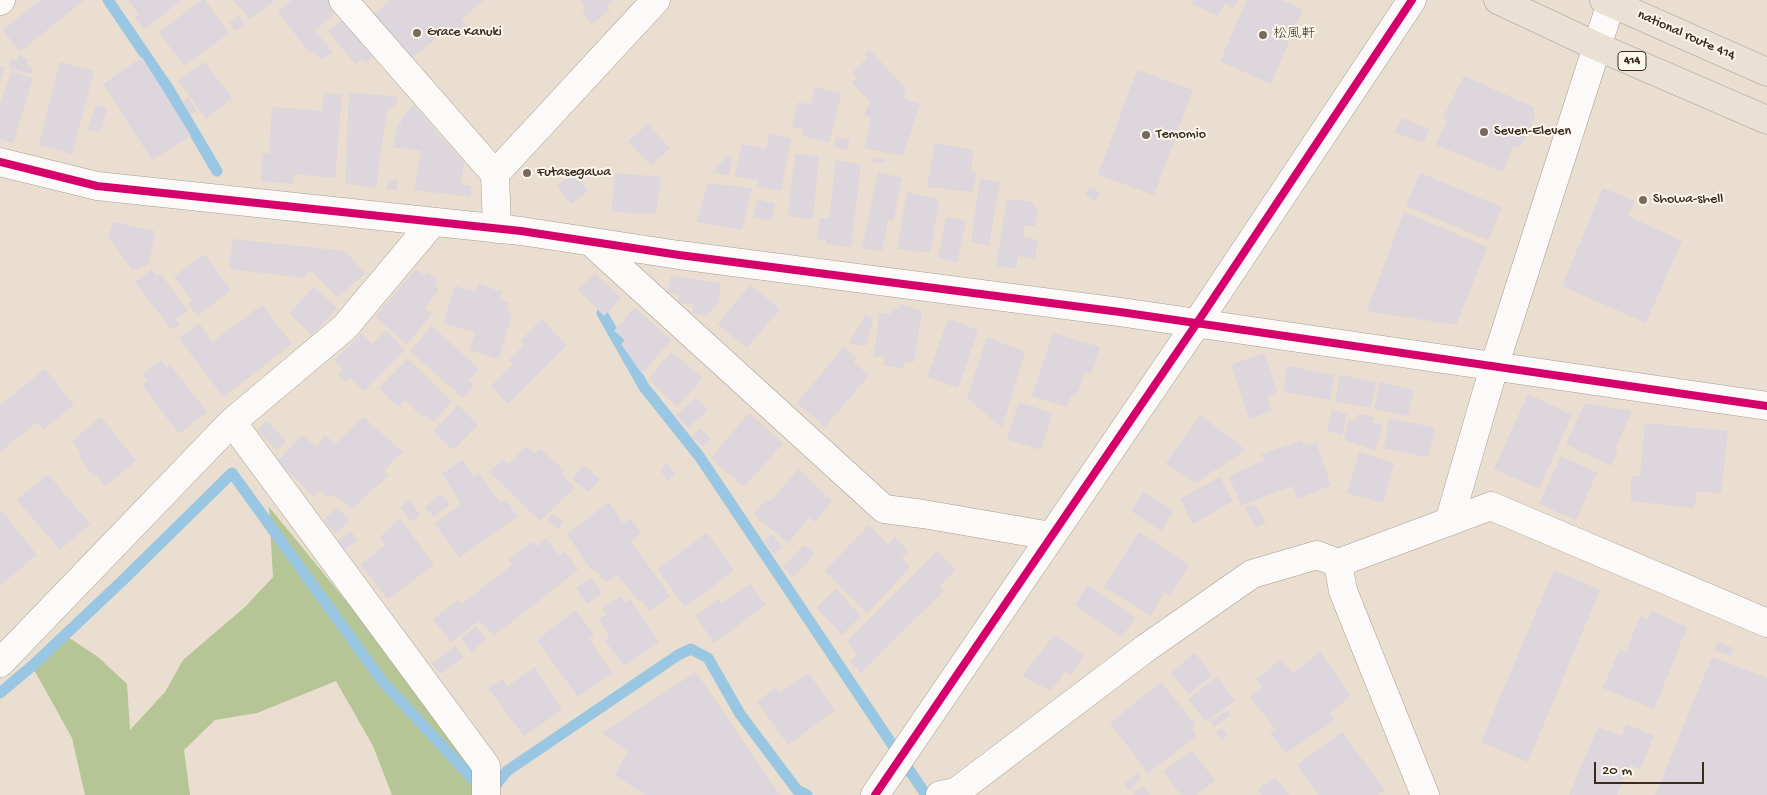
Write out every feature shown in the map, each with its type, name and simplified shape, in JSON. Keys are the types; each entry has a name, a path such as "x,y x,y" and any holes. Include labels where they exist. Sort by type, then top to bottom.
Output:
{"highway":[{"name":"414","path":"1498,0 1596,46 1767,120"},
{"name":"national route 414","path":"1609,1 1767,72"}],"street":[{"path":"343,0 495,174 497,229"},
{"path":"495,174 656,0"},
{"path":"874,795 1197,324 1412,0"},
{"path":"1449,522 1494,367 1609,1"},
{"path":"0,162 97,186 497,229 1091,308 1767,406"},
{"path":"0,663 232,422 346,328 432,223"},
{"path":"592,243 884,508 1051,536"},
{"path":"232,422 486,766 486,795"},
{"path":"940,795 956,792 1146,648 1252,574 1317,555 1338,563 1491,506 1767,623"},
{"path":"1338,563 1343,591 1425,795"}],"green space":[{"path":"269,507 384,647 478,755 477,795 392,795 373,746 336,681 257,713 215,720 184,750 190,795 85,795 72,738 32,666 65,635 98,657 127,684 130,730 165,692 183,660 245,607 273,577"}],"building":[{"path":"40,0 84,0 20,52 3,30"},
{"path":"128,0 181,0 145,29 134,18 139,14"},
{"path":"202,0 205,0 229,33 184,66 159,32"},
{"path":"233,0 275,0 250,19"},
{"path":"292,0 329,0 338,10 315,31 333,52 321,60 313,51 310,54 278,11"},
{"name":"Grace Kanuki","path":"391,0 484,0 461,19 469,28 458,38 450,27 411,59 374,14"},
{"path":"580,0 614,0 607,6 610,10 592,24 582,11 586,8"},
{"path":"1194,0 1238,0 1234,9 1225,3 1218,16 1192,4"},
{"path":"1247,0 1281,0 1303,9 1271,84 1220,61"},
{"path":"239,16 245,24 236,31 229,23"},
{"path":"346,17 374,54 366,63 362,59 356,65 328,31"},
{"path":"870,50 905,88 904,99 920,104 903,156 864,148 871,119 864,114 870,102 852,83 857,77 852,73 868,57 864,54"},
{"path":"19,55 28,59 27,64 33,67 31,74 9,68 11,59 16,61"},
{"path":"142,57 191,136 152,160 103,84"},
{"path":"60,62 94,71 72,154 39,145"},
{"path":"204,62 232,98 206,119 178,80"},
{"path":"0,66 5,68 0,82"},
{"path":"1137,70 1193,90 1154,195 1098,175"},
{"path":"11,71 33,78 13,143 0,139 0,105"},
{"name":"Seven-Eleven","path":"1464,76 1533,107 1535,118 1519,148 1513,146 1503,172 1436,145 1447,120 1443,118"},
{"path":"815,87 841,94 829,143 803,136 804,130 792,127 798,102 811,105"},
{"path":"349,92 397,97 396,105 387,108 376,188 345,183"},
{"path":"324,93 342,95 335,178 295,174 293,184 261,181 263,153 269,154 272,107 322,111"},
{"path":"188,97 197,111 191,115 182,101"},
{"path":"96,105 107,108 100,132 88,129"},
{"path":"414,105 464,163 461,185 471,186 471,197 414,190 421,151 393,147 398,123 401,124 402,117"},
{"path":"1402,118 1429,129 1423,143 1394,132"},
{"path":"648,124 670,148 651,165 628,141"},
{"path":"770,134 791,139 781,191 757,186 758,180 735,176 742,144 766,149"},
{"path":"836,137 850,140 847,150 834,147"},
{"path":"935,143 973,150 971,171 977,172 973,192 927,187"},
{"path":"795,154 819,156 813,219 788,216"},
{"path":"727,156 732,158 729,176 712,172"},
{"path":"873,158 885,159 885,163 873,162"},
{"path":"836,160 861,164 851,247 826,244 826,240 817,239 820,218 829,218"},
{"path":"878,172 902,178 893,221 888,220 882,251 862,248"},
{"path":"574,173 588,191 571,204 557,186"},
{"path":"615,173 661,177 656,214 611,212"},
{"path":"1420,173 1502,207 1488,240 1406,206"},
{"path":"980,178 1000,182 989,246 971,242"},
{"path":"388,179 398,180 397,190 387,190"},
{"path":"708,183 752,188 742,230 697,222"},
{"path":"1090,187 1100,193 1095,201 1085,195"},
{"path":"1603,188 1635,201 1628,216 1682,241 1646,323 1562,286"},
{"path":"907,192 939,199 930,253 897,249"},
{"path":"757,199 775,204 772,221 753,217"},
{"path":"1007,199 1032,202 1038,213 1035,226 1024,226 1023,237 1038,240 1035,259 1018,256 1016,269 996,266"},
{"path":"1404,212 1487,247 1456,325 1367,311"},
{"path":"946,217 966,221 957,263 938,258"},
{"path":"114,222 155,231 149,263 133,271 108,236"},
{"path":"233,239 345,251 365,273 338,297 310,270 304,278 229,269"},
{"path":"204,254 231,290 197,316 188,303 192,301 174,277"},
{"path":"152,269 157,276 160,273 188,311 176,319 180,324 172,330 135,282"},
{"path":"416,269 424,275 427,272 438,281 434,285 439,290 425,308 432,314 407,344 375,317"},
{"path":"595,273 621,298 604,316 578,290"},
{"path":"671,276 720,283 719,301 706,316 692,313 694,304 679,303 678,294 667,294"},
{"path":"478,284 502,292 500,300 509,303 507,312 512,314 499,359 470,350 475,332 443,323 455,286 476,292"},
{"path":"750,285 780,309 747,348 718,324"},
{"path":"314,287 337,308 312,335 289,313"},
{"path":"900,304 922,311 914,362 905,362 903,368 883,365 885,357 874,357 879,313 891,314 892,308 899,309"},
{"path":"262,305 292,344 223,397 179,338 199,323 212,342"},
{"path":"635,307 671,340 642,374 621,344 625,340 614,331"},
{"path":"866,315 873,320 866,346 849,343"},
{"path":"542,319 567,345 508,404 491,386 513,364 509,360 524,345 520,341"},
{"path":"948,319 978,330 958,388 927,377"},
{"path":"432,326 479,369 468,381 474,386 463,398 410,351"},
{"path":"386,330 405,350 364,391 350,378 345,383 338,375 343,370 334,361 362,333 372,344"},
{"path":"1053,333 1100,347 1091,374 1085,372 1076,396 1071,395 1067,407 1032,396"},
{"path":"987,337 1025,352 1002,428 967,398"},
{"path":"844,347 857,359 853,362 869,375 825,427 797,403"},
{"path":"671,352 703,378 677,407 648,379"},
{"path":"1264,353 1277,392 1268,396 1271,411 1249,419 1231,365"},
{"path":"408,359 452,402 433,422 425,415 423,418 405,400 398,407 379,388"},
{"path":"161,360 168,368 170,365 207,412 179,434 142,385 148,381 142,374"},
{"path":"1287,366 1335,375 1330,400 1283,392"},
{"path":"45,369 74,405 43,430 37,422 0,452 0,405"},
{"path":"1340,375 1376,382 1371,408 1335,401"},
{"path":"1380,382 1414,390 1408,416 1374,409"},
{"path":"1528,394 1572,415 1539,489 1494,469"},
{"path":"696,398 708,410 688,428 676,415"},
{"path":"1019,402 1053,413 1041,450 1007,439"},
{"path":"1585,403 1632,411 1615,449 1618,450 1611,466 1566,444"},
{"path":"458,405 478,425 453,450 433,431"},
{"path":"1332,410 1347,414 1342,435 1327,431"},
{"path":"749,413 783,443 744,487 711,458"},
{"path":"1358,414 1374,417 1372,422 1383,425 1375,450 1344,440 1349,419 1356,421"},
{"path":"1200,415 1246,450 1195,483 1166,463"},
{"path":"101,417 136,461 105,486 96,475 94,477 79,457 81,453 72,441"},
{"path":"363,417 403,452 384,470 389,475 352,509 333,494 329,498 319,490 314,497 277,461 302,435 317,447 325,435 336,444"},
{"path":"1389,418 1435,428 1428,457 1384,449"},
{"path":"267,421 286,441 277,450 257,430"},
{"path":"1645,423 1728,431 1721,493 1697,492 1694,508 1631,501 1631,477 1640,476"},
{"path":"700,428 712,439 703,446 692,437"},
{"path":"1302,440 1305,446 1316,442 1331,485 1297,499 1293,486 1241,505 1229,476 1265,460 1261,454"},
{"path":"526,446 535,454 540,449 565,471 562,475 575,488 540,521 489,472 503,459 509,464"},
{"path":"1359,452 1394,463 1383,503 1347,493"},
{"path":"1561,456 1597,473 1576,520 1539,504"},
{"path":"462,460 474,477 479,473 500,502 507,500 517,517 459,558 435,524 461,503 442,474"},
{"path":"667,463 676,474 668,481 660,470"},
{"path":"584,465 600,479 588,492 572,478"},
{"path":"798,469 832,501 815,522 809,517 788,543 753,514 767,499 770,502"},
{"path":"48,474 90,524 60,550 17,500"},
{"path":"1220,477 1233,501 1193,524 1180,499"},
{"path":"1144,492 1174,511 1161,531 1131,511"},
{"path":"441,494 450,504 434,517 425,507"},
{"path":"410,500 420,515 411,522 400,507"},
{"path":"609,502 623,523 631,519 641,533 631,541 670,596 650,611 617,575 606,583 595,570 591,570 567,534"},
{"path":"1254,504 1266,522 1256,528 1245,508"},
{"path":"337,507 350,520 336,534 323,521"},
{"path":"2,511 37,555 0,585 0,512"},
{"path":"552,514 564,522 558,529 547,521"},
{"path":"400,518 434,565 388,599 360,565 385,545 380,537"},
{"path":"869,525 888,545 895,537 908,551 902,558 910,568 867,613 825,571"},
{"path":"351,531 357,540 344,550 337,541"},
{"path":"1139,532 1189,565 1170,596 1164,592 1151,616 1104,587"},
{"path":"707,533 734,570 685,607 657,569"},
{"path":"772,534 782,548 773,554 764,540"},
{"path":"546,538 559,555 565,552 578,570 494,636 479,621 451,642 433,619 458,600 462,604 512,565 508,560 531,542 538,546"},
{"path":"804,545 815,554 793,577 783,567"},
{"path":"938,551 955,570 940,586 944,591 861,673 849,661 858,655 847,641"},
{"path":"1554,570 1600,590 1528,762 1481,742"},
{"path":"591,578 602,593 587,604 576,588"},
{"path":"750,584 766,605 714,643 696,616 718,598 722,603"},
{"path":"1088,585 1135,618 1122,637 1075,605"},
{"path":"836,589 861,616 842,635 816,608"},
{"path":"620,596 625,603 630,599 659,642 624,666 605,640 610,636 599,620 606,614 602,608"},
{"path":"576,610 594,635 589,639 612,673 578,697 537,640"},
{"path":"1651,611 1687,627 1654,709 1603,688 1620,649 1626,652 1640,616 1649,619"},
{"path":"476,626 486,639 472,652 461,638"},
{"path":"1054,635 1084,655 1071,675 1065,671 1051,691 1022,676"},
{"path":"1717,642 1733,648 1731,656 1714,650"},
{"path":"455,646 463,658 440,674 432,663"},
{"path":"1320,652 1351,696 1330,713 1335,720 1286,753 1270,733 1275,729 1250,697 1262,687 1256,679 1280,660 1293,673"},
{"path":"1195,653 1212,675 1189,694 1171,673"},
{"path":"1712,657 1767,678 1767,795 1655,795"},
{"path":"535,667 562,710 524,736 488,688 502,679 508,686"},
{"path":"696,672 780,795 645,795 615,775 628,751 602,733"},
{"path":"808,673 835,710 788,745 757,701 776,688 780,693"},
{"path":"1217,677 1235,700 1206,722 1188,699"},
{"path":"1161,682 1196,725 1192,729 1197,736 1148,773 1110,723"},
{"path":"1228,710 1231,715 1214,727 1210,721"},
{"path":"1626,724 1654,736 1640,769 1630,765 1617,795 1569,795 1598,727 1622,736"},
{"path":"1222,728 1228,734 1223,740 1216,734"},
{"path":"1342,732 1385,790 1377,795 1318,795 1297,765"},
{"path":"1193,751 1215,781 1196,795 1181,795 1163,771"},
{"path":"1137,773 1141,778 1129,790 1124,784"},
{"path":"1275,777 1289,795 1262,795 1257,790"},
{"path":"1143,786 1150,795 1133,795"}],"waterway":[{"path":"108,0 168,88 217,171"},
{"path":"602,313 644,387 699,456 926,795"},
{"path":"0,693 32,666 121,582 232,473 382,681 482,789"},
{"path":"490,792 507,771 678,655 691,649 708,658 740,714 797,790 807,795"}],"cycle path":[{"path":"875,795 1197,323 1412,0"},
{"path":"0,162 97,186 521,231 679,255 1120,312 1767,406"}],"place":[{"name":"Grace Kanuki","path":"417,33"},
{"name":"松風軒","path":"1263,35"},
{"name":"Seven-Eleven","path":"1484,132"},
{"name":"Temomio","path":"1146,135"},
{"name":"Futasegawa","path":"527,173"},
{"name":"Showa-shell","path":"1643,200"}]}
